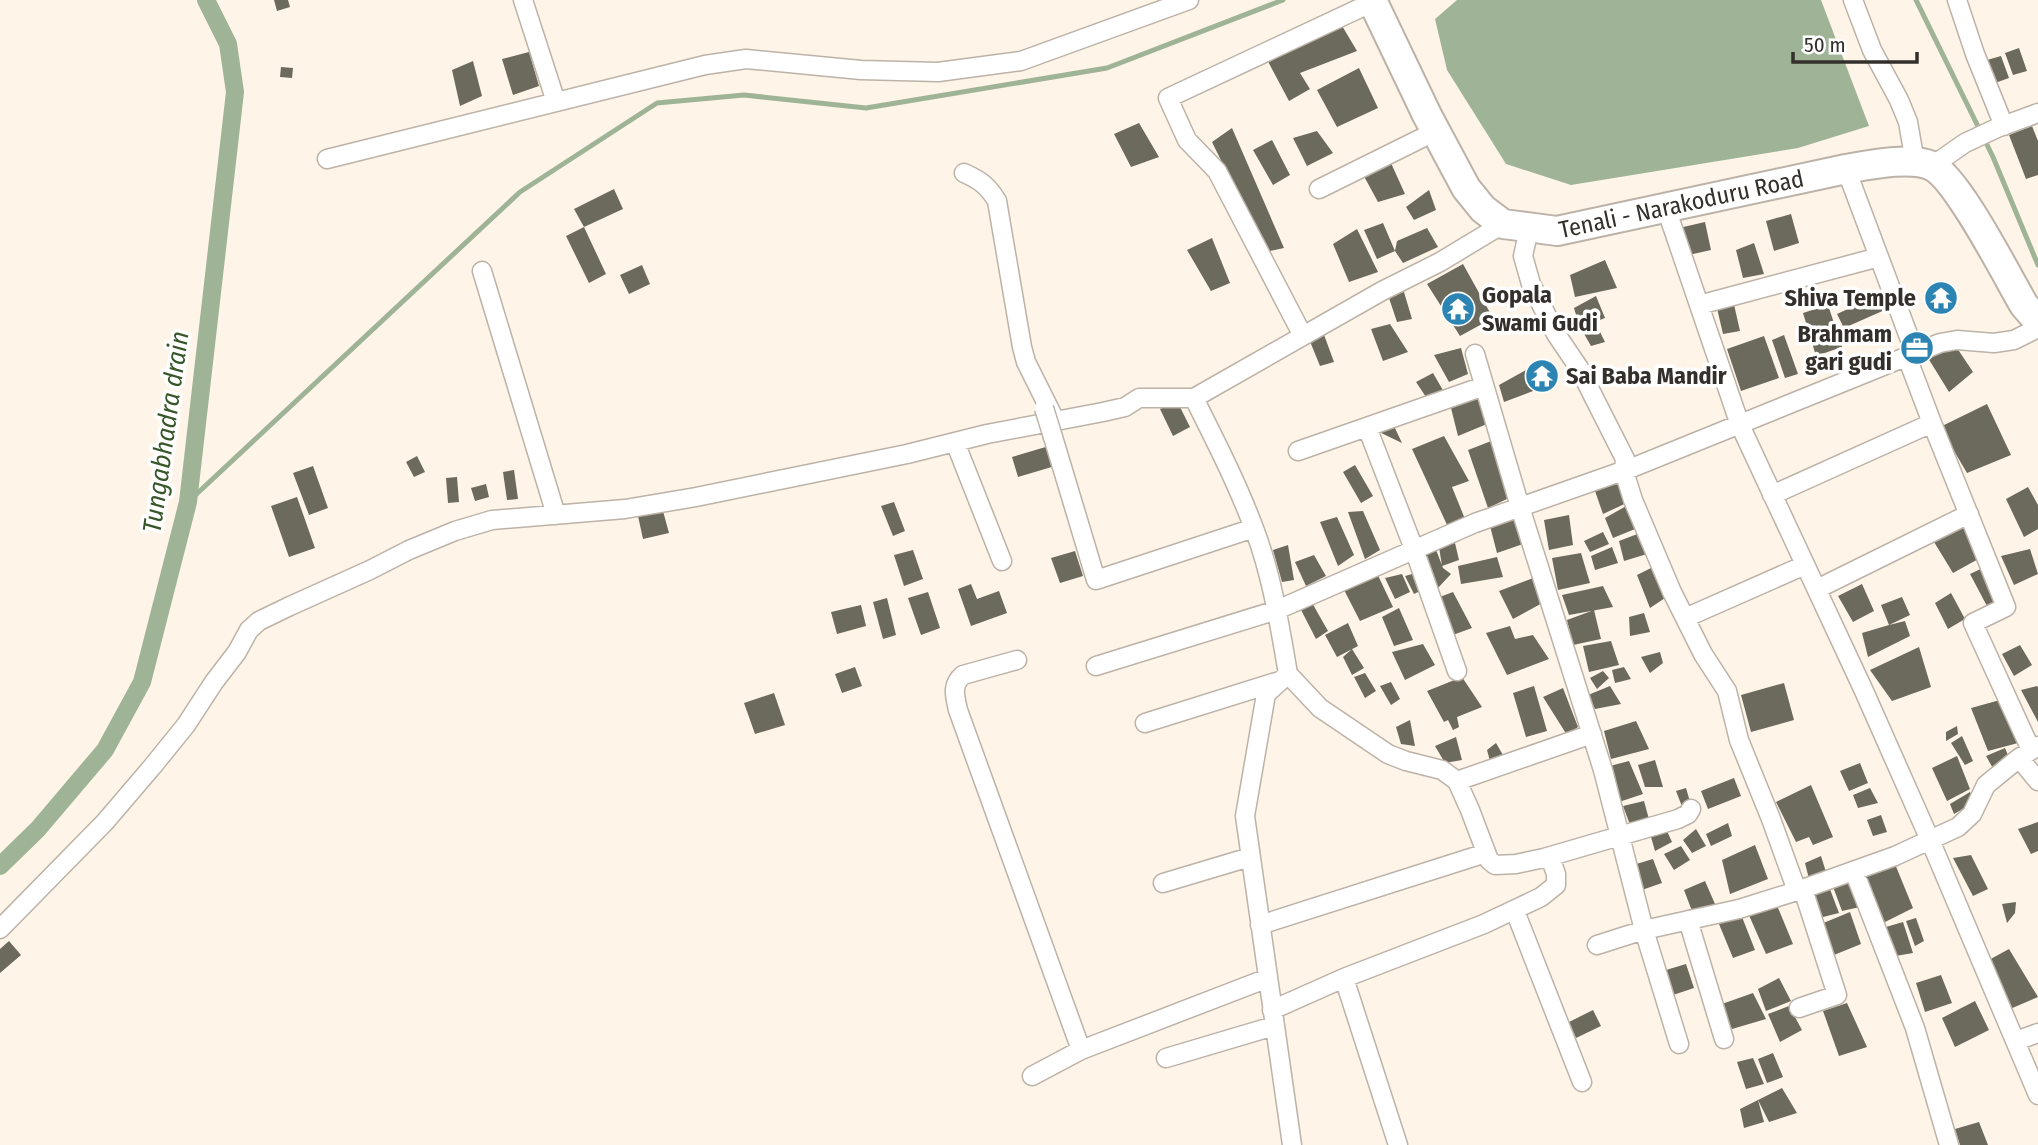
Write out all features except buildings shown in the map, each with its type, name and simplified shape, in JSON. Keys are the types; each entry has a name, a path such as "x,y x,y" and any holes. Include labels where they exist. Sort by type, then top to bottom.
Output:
{"main road":[{"path":"1372,1 1466,188 1483,209 1516,227"},
{"name":"Tenali - Narakoduru Road","path":"1516,227 1557,231 1873,164 1923,164"},
{"path":"1923,164 1950,183 2024,305 2038,321"}],"street":[{"path":"523,0 556,102"},
{"path":"327,159 705,65 746,59 861,70 938,72 1021,61 1189,0"},
{"path":"1853,0 1872,50 1899,100 1923,164 2001,127 2038,113"},
{"path":"1957,0 2001,127"},
{"path":"1303,336 1217,171 1187,140 1168,98 1372,1"},
{"path":"1319,189 1436,131"},
{"path":"1846,169 1932,423 2006,607 1973,623 2029,752 2038,780"},
{"path":"964,173 988,187 997,201 1022,347 1051,422 1096,580 1254,528"},
{"path":"1666,208 1740,425 1930,840 2038,1095"},
{"path":"0,929 106,822 186,725 237,652 249,630 259,621 409,550 455,531 492,520 625,509 696,498 1125,407 1139,398 1194,398 1382,291 1516,227 1531,284 1556,334 1579,368 1625,459 1624,471 1633,500 1685,618 1703,654 1727,691 1740,740 1800,890 1837,995 1799,1008"},
{"path":"1699,305 1878,257"},
{"path":"482,271 556,515"},
{"path":"1096,666 1277,610 1475,523 1624,471 1940,343 1957,340 1994,343 2014,340 2038,328"},
{"path":"1475,354 1592,734 1644,930 1679,1044"},
{"path":"1298,451 1484,386"},
{"path":"1194,398 1235,480 1254,528 1277,610 1284,677 1320,708 1388,754 1442,771 1457,781 1489,860 1495,865 1550,857 1678,819 1688,814 1691,809"},
{"path":"1772,495 1932,423"},
{"path":"1367,427 1457,671"},
{"path":"955,442 1002,561"},
{"path":"1816,589 1969,514"},
{"path":"1685,618 1805,565"},
{"path":"1017,660 964,675 954,687 955,695 958,710 1081,1050"},
{"path":"1145,723 1284,677"},
{"path":"1284,677 1265,694 1245,817 1292,1145"},
{"path":"1457,781 1592,734"},
{"path":"1597,945 1644,930 1739,909 1895,856 1958,827 1972,814 1986,785 2029,752"},
{"path":"1260,925 1486,853"},
{"path":"1163,883 1250,857"},
{"path":"1166,1058 1273,1018 1344,978 1515,911 1541,897 1556,885 1556,874 1550,857"},
{"path":"1854,871 1914,1028 1948,1145"},
{"path":"1515,911 1582,1082"},
{"path":"1688,920 1724,1039"},
{"path":"1032,1076 1081,1050 1268,978"},
{"path":"1344,978 1398,1145"},
{"path":"2016,1041 2038,1033"}],"shaded area":[{"path":"1457,0 1821,0 1869,126 1798,148 1571,185 1506,164 1447,70 1435,19"}],"waterway":[{"name":"Tungabhadra drain","path":"0,866 38,829 105,750 142,682 188,502 235,92 228,44 206,0"},
{"path":"188,502 520,192 657,103 744,95 866,108 1107,68 1283,0"},
{"path":"1916,0 1993,157 2038,265"}],"place":[{"name":"Shiva Temple","path":"1941,298"},
{"name":"Gopala Swami Gudi","path":"1458,309"},
{"name":"Brahmam gari gudi","path":"1917,348"},
{"name":"Sai Baba Mandir","path":"1542,376"}]}
